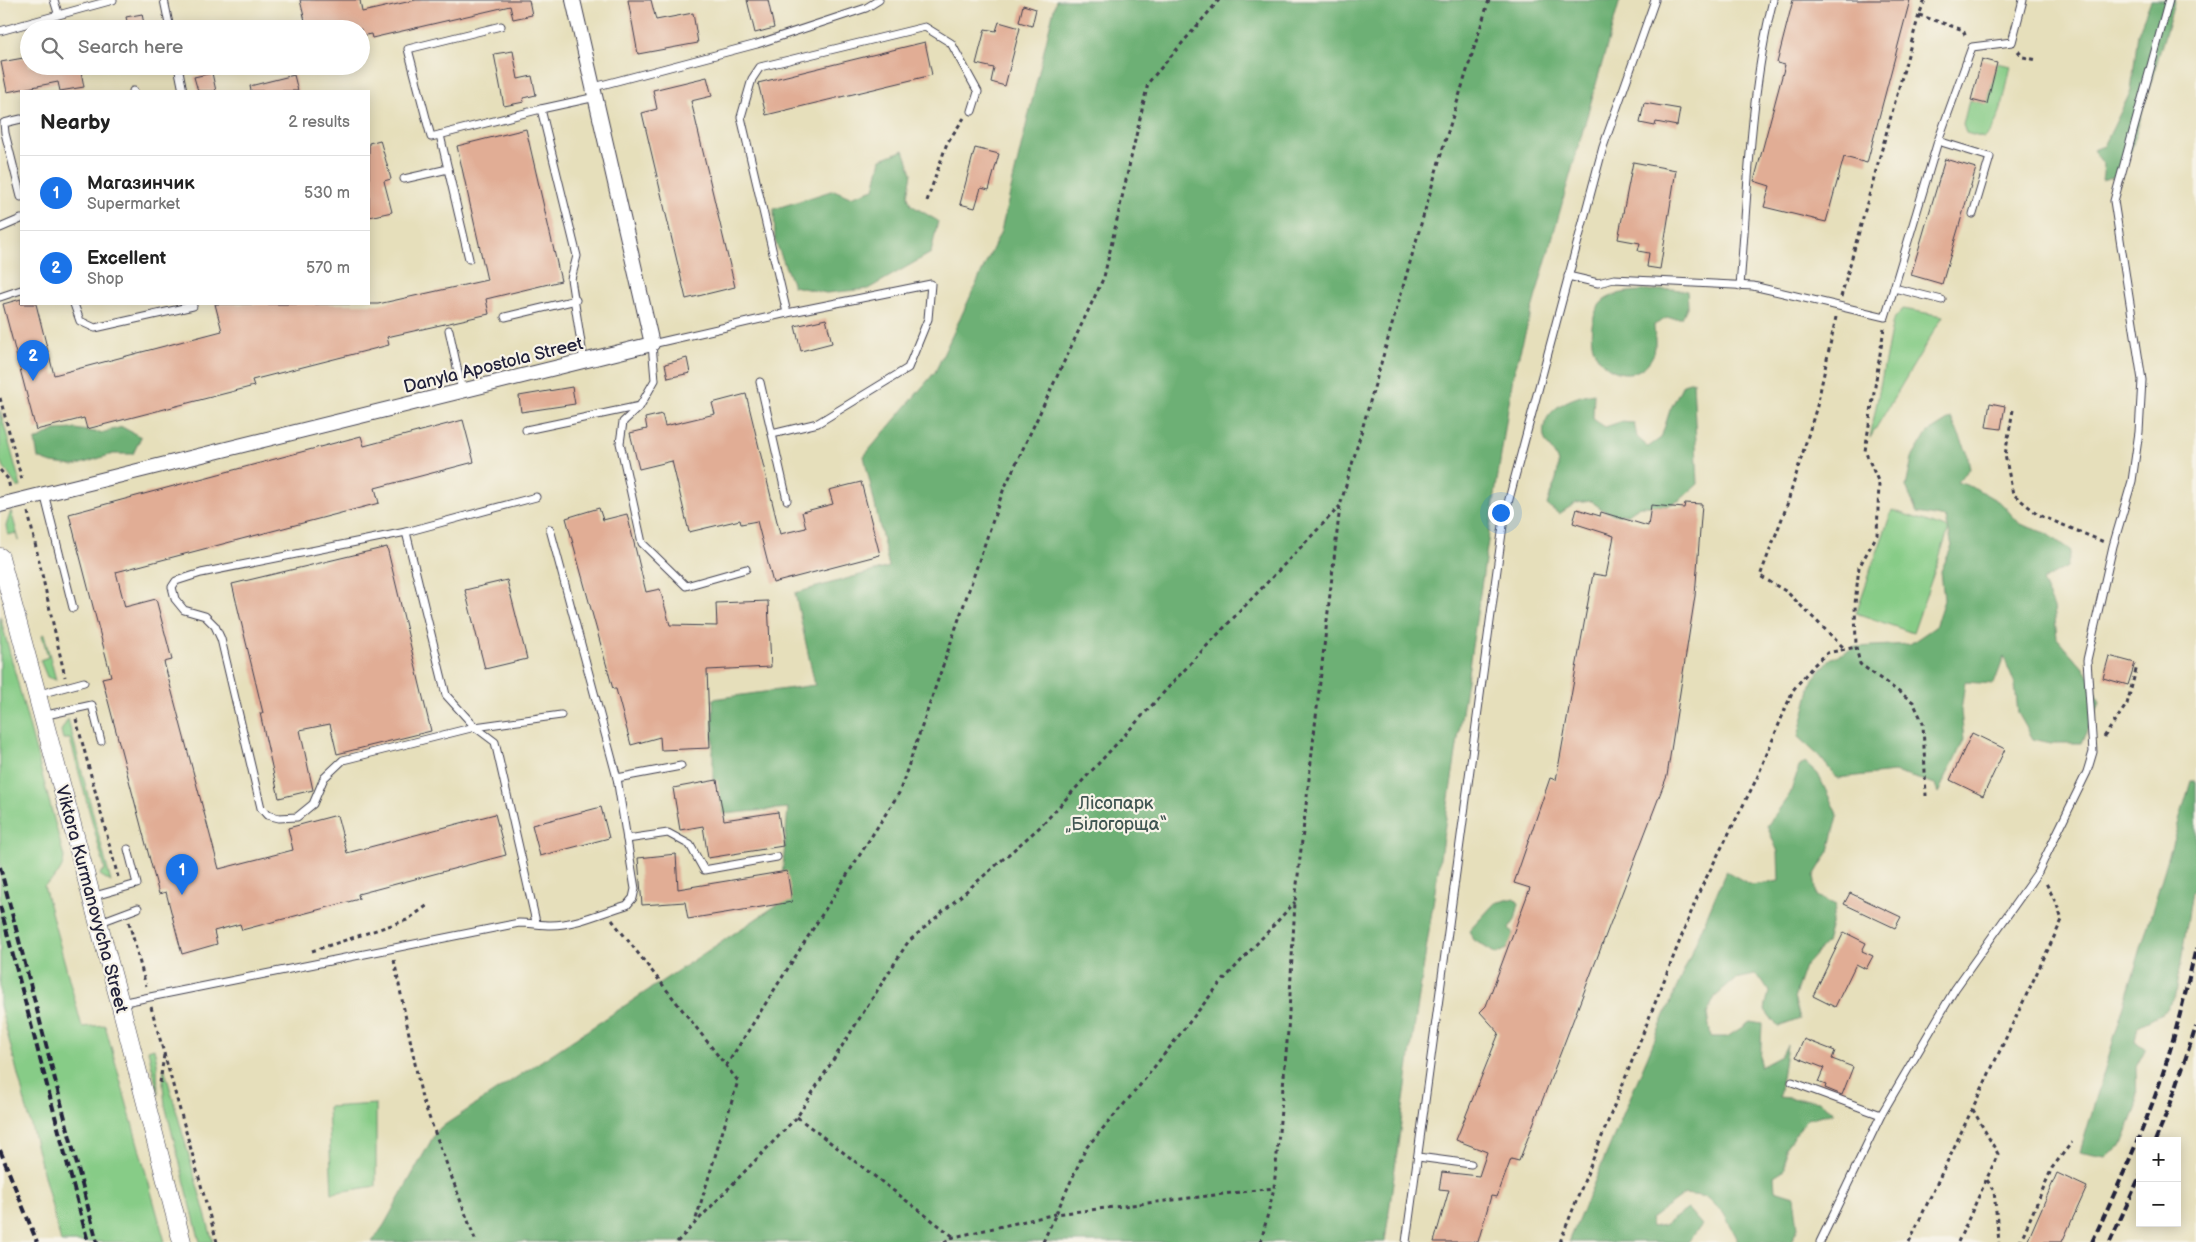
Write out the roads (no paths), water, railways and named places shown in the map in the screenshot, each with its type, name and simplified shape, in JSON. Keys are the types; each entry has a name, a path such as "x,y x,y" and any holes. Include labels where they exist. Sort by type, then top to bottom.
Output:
{"street":[{"path":"573,0 652,344"},
{"name":"Danyla Apostola Street","path":"0,505 652,344"},
{"name":"Viktora Kurmanovycha Street","path":"0,557 182,1242"}],"lane":[{"path":"54,0 58,14"},
{"path":"38,20 112,0"},
{"path":"164,0 168,20"},
{"path":"501,26 408,50 431,137 541,108 757,44 866,8 879,0"},
{"path":"1406,1242 1504,518 1603,147 1655,0"},
{"path":"1740,286 1753,122 1766,27 1773,0"},
{"path":"1568,276 1598,283 1614,279 1753,286 1788,292 1886,317 1938,141 1972,47 2012,42 2023,0"},
{"path":"1820,1242 1881,1115 1955,990 2038,872 2087,772 2093,752 2087,660 2113,546 2132,481 2139,432 2142,380 2114,201 2169,0"},
{"path":"0,31 20,25"},
{"path":"787,313 741,117 752,79 760,67 925,27 951,43 978,92 972,112"},
{"path":"180,75 184,90"},
{"path":"541,108 576,256 571,279 576,300 584,362"},
{"path":"20,119 4,123 4,133 20,193"},
{"path":"440,135 469,259"},
{"path":"1938,141 1990,156 1973,214"},
{"path":"404,178 448,169"},
{"path":"0,228 20,219"},
{"path":"746,569 686,586 642,543 620,443 624,422 640,406 655,380 652,344 787,313 931,284 928,319 908,368 818,423 772,434"},
{"path":"1894,288 1942,300"},
{"path":"0,297 20,290"},
{"path":"505,317 576,300"},
{"path":"74,305 80,321 95,328 193,306"},
{"path":"449,330 462,392"},
{"path":"760,382 788,500"},
{"path":"526,430 640,406"},
{"path":"44,493 73,608"},
{"path":"536,497 406,532 201,573 176,581 172,587 175,599 184,610 205,616 215,626 220,639 261,808 267,815 279,818 297,817 313,804 324,778 343,760 475,727 561,715"},
{"path":"120,1003 519,923 536,922 550,925 627,905 634,898 636,889 617,778 550,529"},
{"path":"406,532 446,696 475,727 495,742 536,922"},
{"path":"36,695 84,682"},
{"path":"42,716 92,705 101,741"},
{"path":"617,778 681,766"},
{"path":"627,839 668,833 690,845 704,870 778,857"},
{"path":"91,897 137,884 128,849"},
{"path":"98,923 138,908"},
{"path":"1792,1082 1881,1115"},
{"path":"1418,1157 1471,1164"}],"railway":[{"path":"0,867 97,1242"},
{"path":"0,906 88,1242"},
{"path":"2092,1242 2117,1189 2154,1099 2172,1043 2196,948"},
{"path":"2157,1137 2170,1105 2196,1027"},
{"path":"0,1150 37,1242"},
{"path":"2110,1242 2137,1182"}],"place":[{"name":"Excellent","path":"33,381"},
{"name":"Магазинчик","path":"182,895"}],"park label":[{"name":"Лісопарк „Білогорща“","path":"1116,813"}]}
